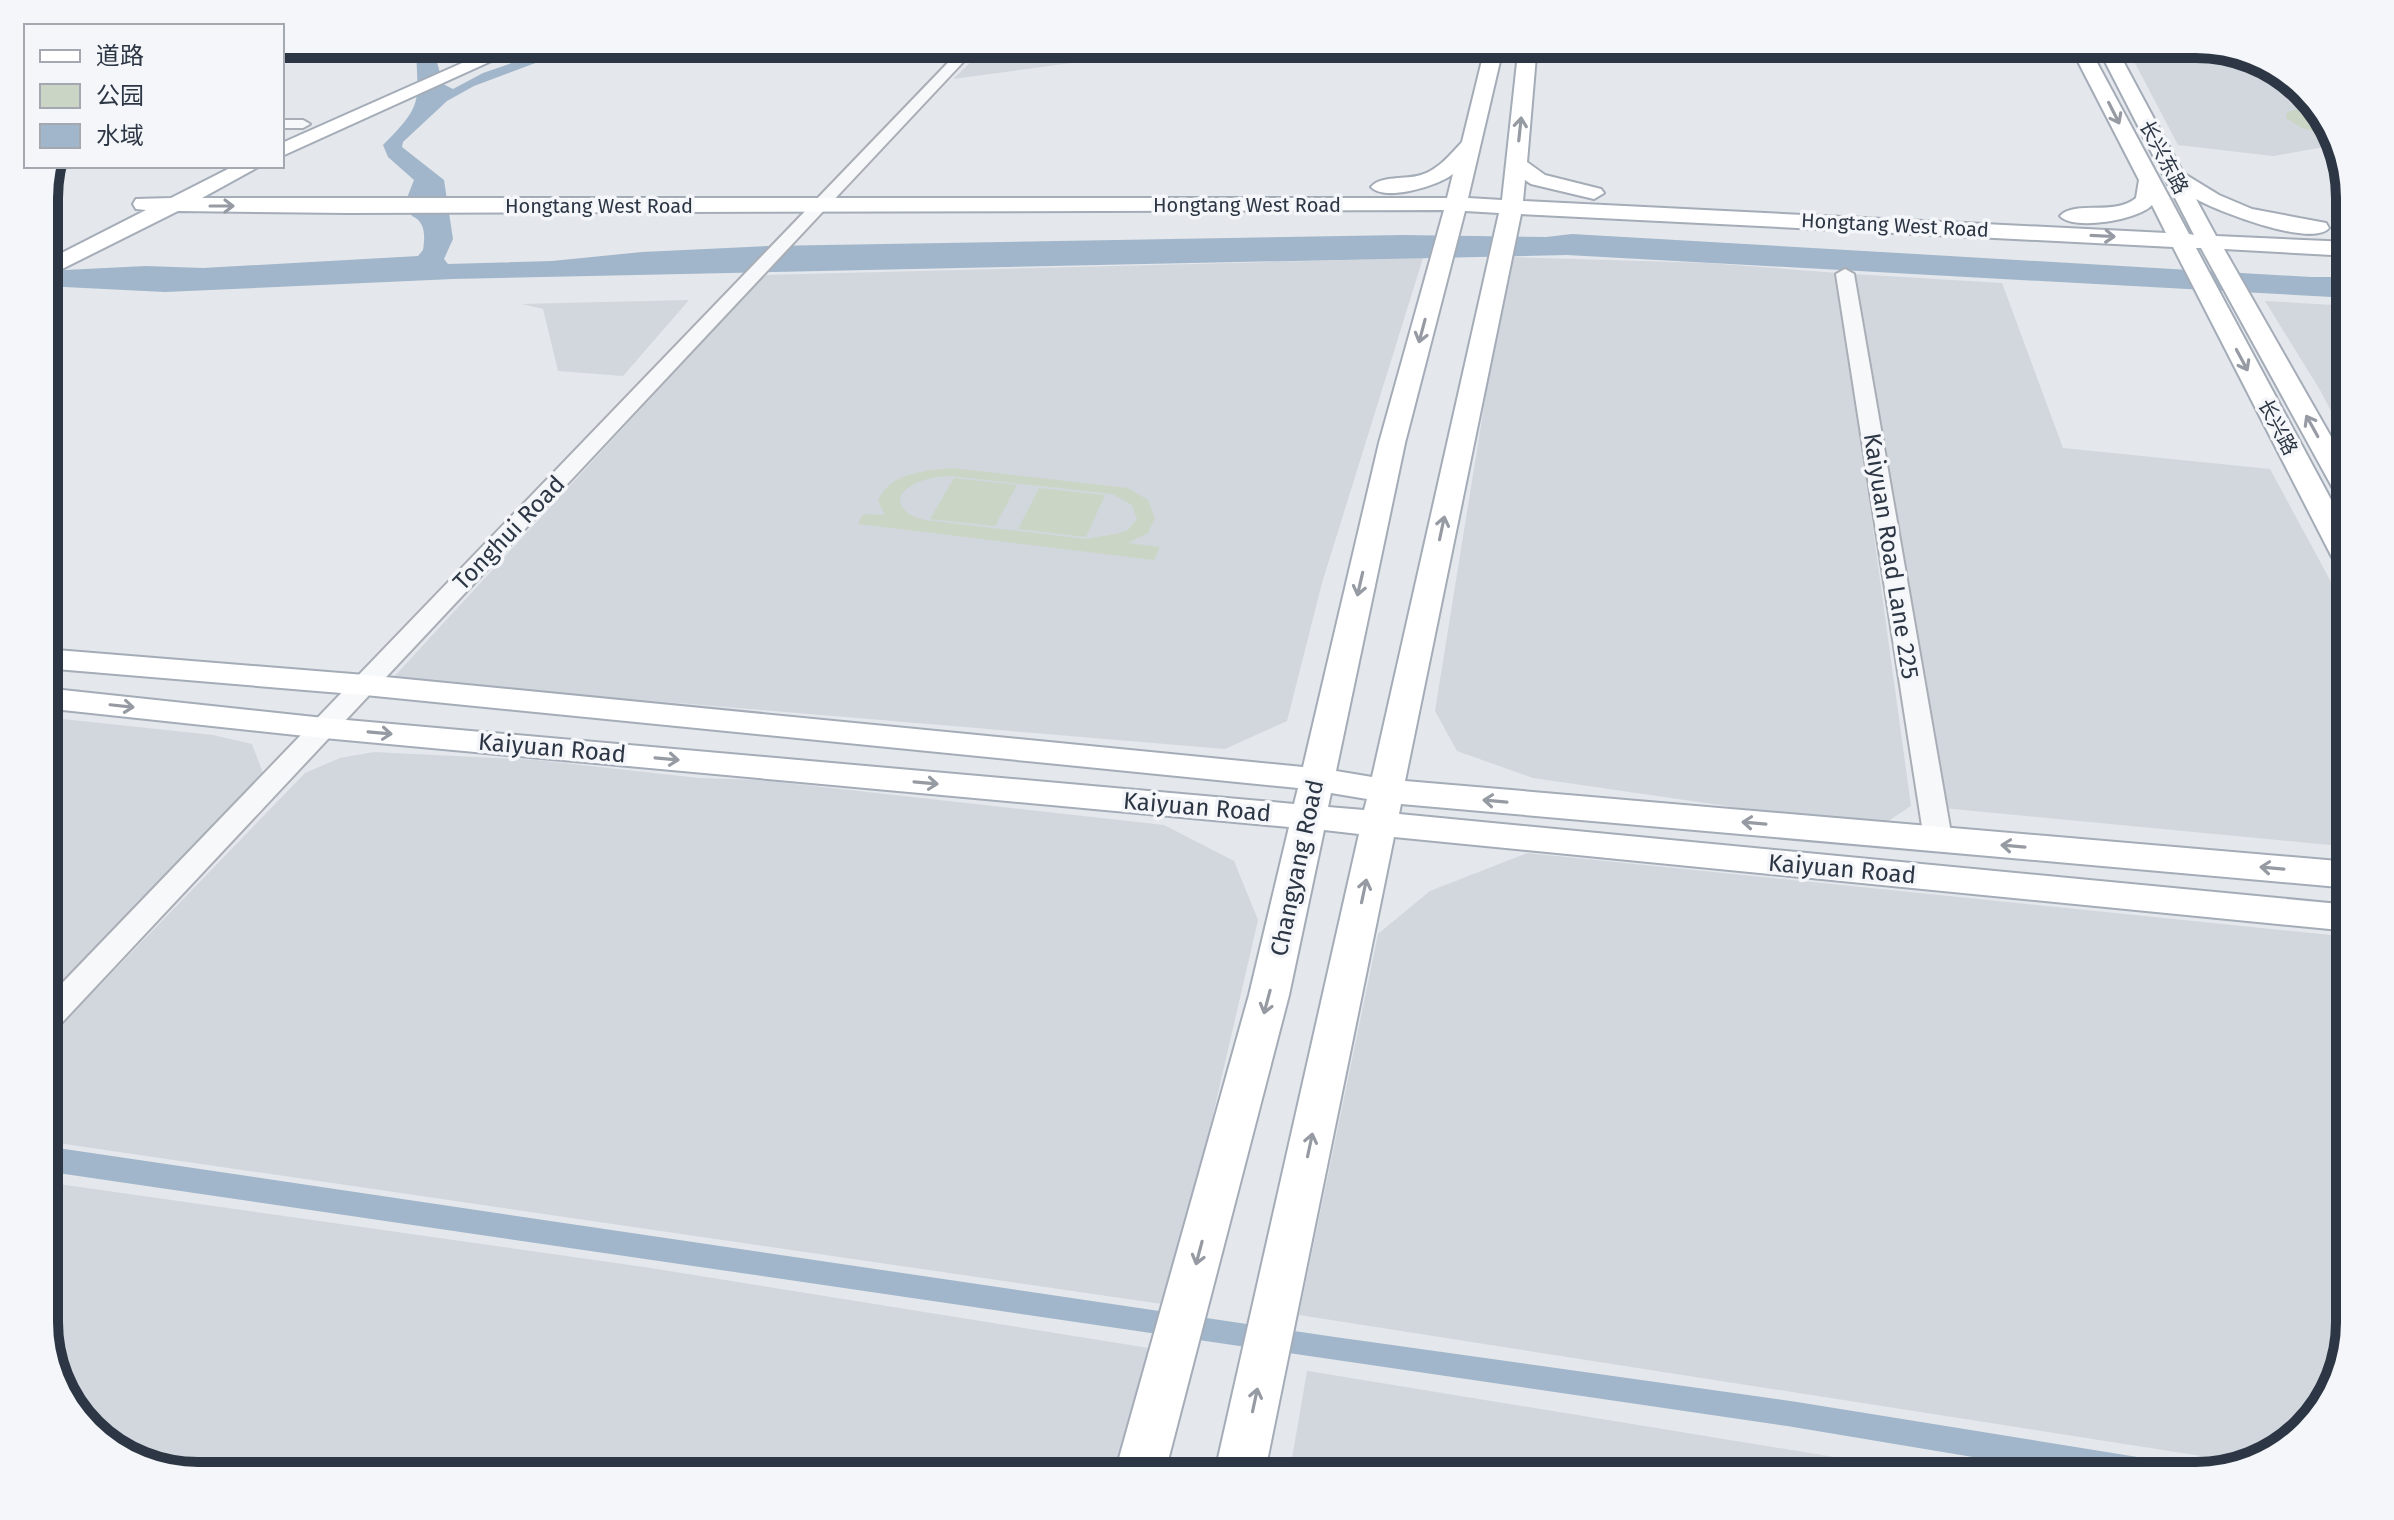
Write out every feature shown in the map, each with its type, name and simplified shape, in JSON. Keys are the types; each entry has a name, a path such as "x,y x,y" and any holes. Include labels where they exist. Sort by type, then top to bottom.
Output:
{"main road":[{"path":"450,69 471,58"},
{"path":"284,133 481,58"},
{"name":"Changyang Road","path":"1143,1462 1269,995 1392,443 1492,58"},
{"path":"1242,1462 1504,241 1517,164 1527,58"},
{"name":"长兴东路","path":"2086,58 2193,267"},
{"name":"长兴东路","path":"2112,58 2224,269"},
{"path":"284,149 406,87"},
{"path":"1339,197 1441,176 1457,163 1473,139"},
{"path":"1517,164 1527,175 1556,187 1615,204"},
{"path":"58,259 171,198 215,168"},
{"path":"58,258 144,204 203,190 246,168"},
{"path":"2173,174 2211,200 2238,212 2288,224 2336,230"},
{"path":"2047,216 2127,212 2146,199 2148,181"},
{"name":"Hongtang West Road","path":"203,190 403,198"},
{"path":"1339,197 1412,211 1435,219 1447,240"},
{"name":"Hongtang West Road","path":"171,198 1458,197 2174,231 2336,247"},
{"path":"1504,241 1516,222 1615,204"},
{"name":"Hongtang West Road","path":"1615,204 2047,216 2174,231"},
{"name":"Hongtang West Road","path":"2204,233 2336,232"},
{"name":"长兴路","path":"2193,267 2336,537"},
{"name":"长兴路","path":"2224,269 2336,469"},
{"name":"Kaiyuan Road","path":"58,659 365,685 1316,779 1382,808 2336,916"},
{"name":"Kaiyuan Road","path":"58,700 324,728 1309,817 1382,808 1938,839 2336,874"}],"street":[{"name":"Tonghui Road","path":"58,1007 960,58"},
{"path":"284,124 303,124"},
{"name":"Kaiyuan Road Lane 225","path":"1845,274 1938,839"}],"shaded area":[{"path":"975,58 1100,59 953,79"},
{"path":"2153,58 2225,61 2258,72 2301,106 2326,147 2273,156 2178,145 2135,63"},
{"path":"1508,257 1707,263 1838,273 1911,806 1884,824 1795,816 1533,778 1457,751 1435,711"},
{"path":"1423,258 1322,583 1287,721 1225,749 392,679 764,275"},
{"path":"1852,274 2002,283 2063,448 2270,469 2336,591 2336,846 1943,808"},
{"path":"689,300 623,376 558,371 543,309 522,304"},
{"path":"2265,301 2336,305 2336,420"},
{"path":"58,718 213,735 252,744 263,773 58,987"},
{"path":"374,752 536,760 699,778 760,780 1164,825 1234,861 1258,920 1169,1305 58,1143 58,1029 305,773 340,758"},
{"path":"1527,853 2336,936 2336,1322 2329,1367 2322,1384 2301,1414 2274,1438 2241,1455 2222,1459 1299,1315 1378,934 1430,891"},
{"path":"58,1184 644,1267 1155,1349 1123,1462 180,1461 153,1455 120,1438 87,1407 69,1375 58,1331"},
{"path":"1308,1371 1864,1462 1291,1462"}],"green space":[{"path":"2303,108 2320,133 2302,128 2286,118 2287,112"},
{"path":"953,468 1128,488 1148,500 1155,518 1148,533 1128,543 1160,547 1154,560 858,524 863,514 885,515 878,501 890,484 920,472","holes":["951,476 1112,494 1132,505 1137,519 1128,530 1086,539 925,520 908,513 900,497 916,483"]},
{"path":"954,478 1017,485 995,526 930,519"},
{"path":"1039,488 1105,495 1086,537 1018,529"}],"water":[{"path":"416,58 436,58 443,84 453,89 483,73 526,58 549,58 474,86 447,101 403,142 402,147 444,180 453,239 444,259 448,264 552,261 642,252 767,246 1403,235 1546,237 1572,234 2336,277 2336,297 1567,255 453,279 165,292 58,287 58,270 146,266 203,268 418,256 423,250 424,230 405,203 414,180 388,157 383,145 413,109 417,90"},
{"path":"58,1148 1335,1337 1797,1402 2168,1462 2003,1462 1787,1426 58,1173"}]}
